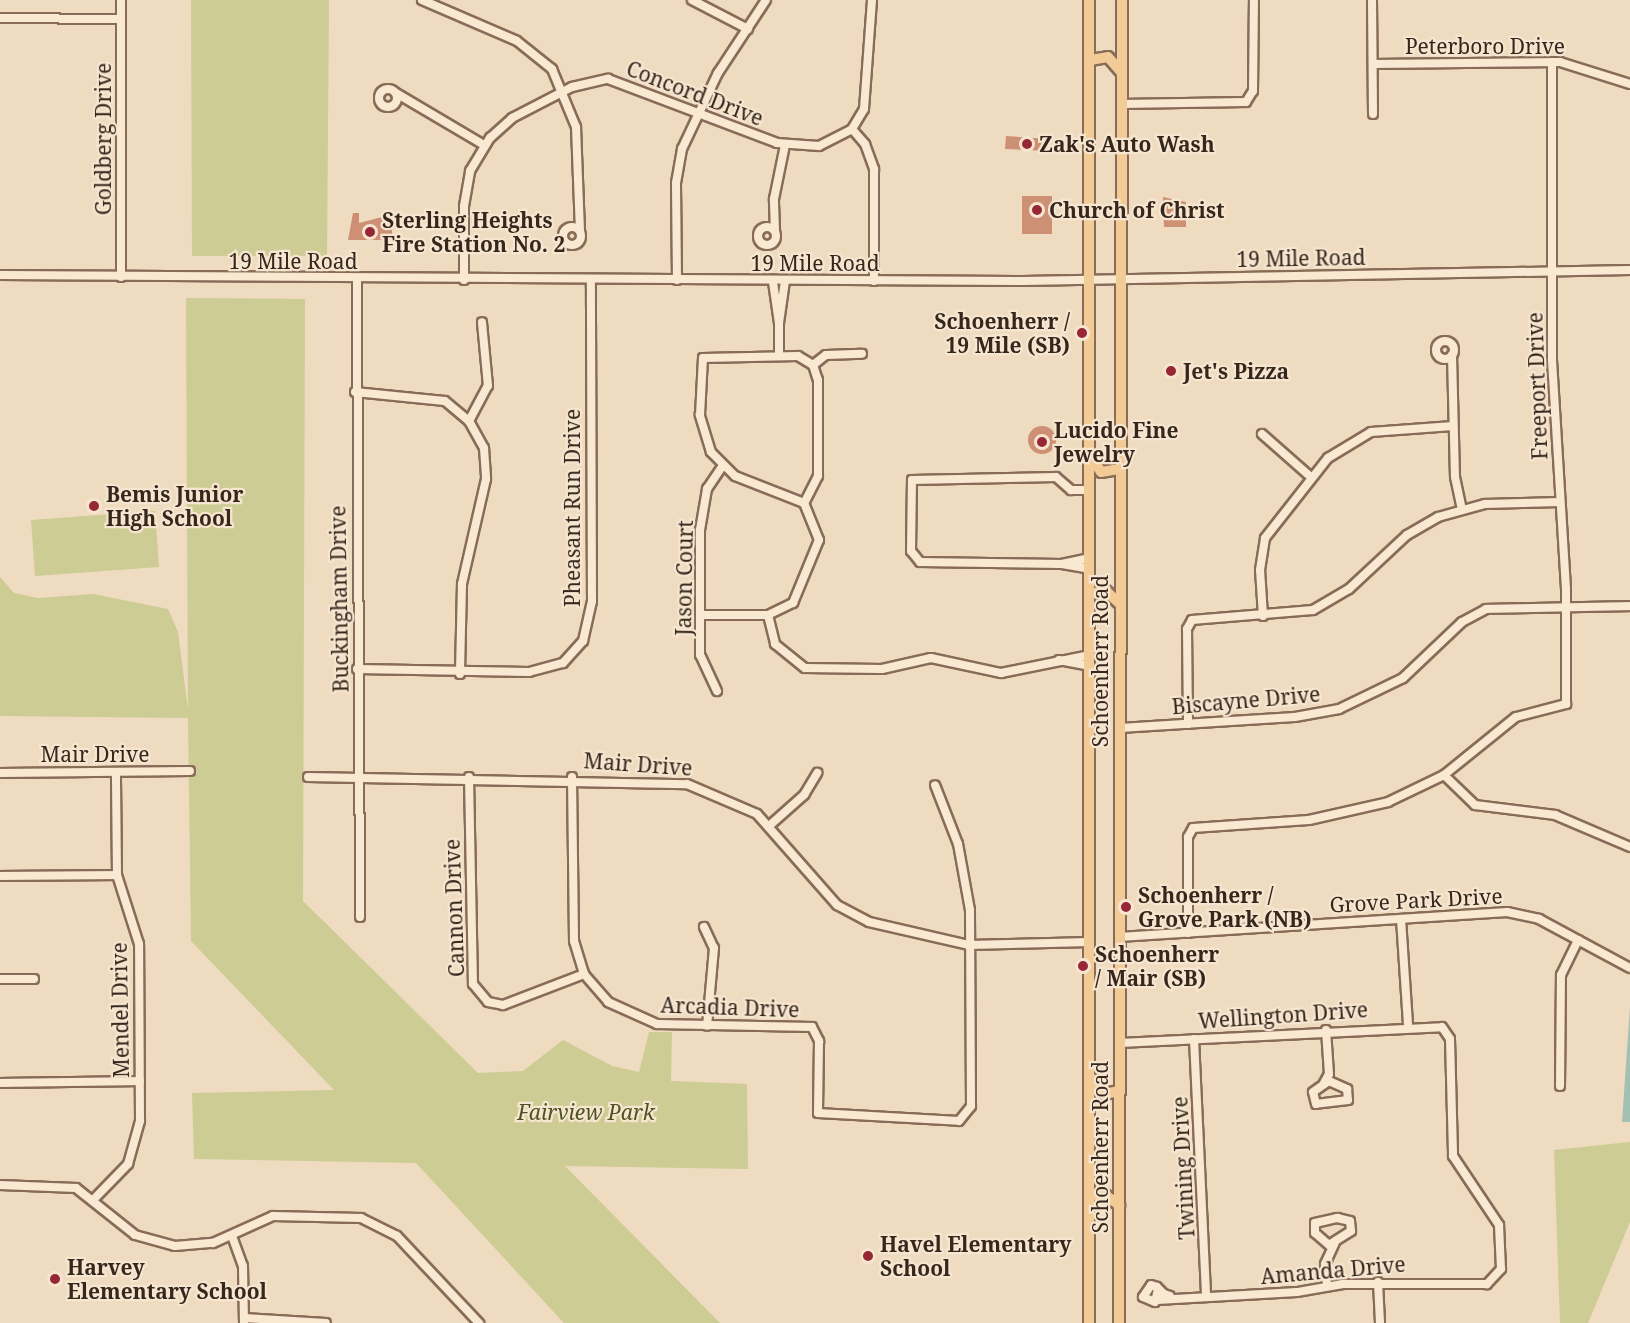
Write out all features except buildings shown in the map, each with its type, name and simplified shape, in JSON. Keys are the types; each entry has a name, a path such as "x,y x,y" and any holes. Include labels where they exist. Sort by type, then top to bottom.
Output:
{"main road":[{"name":"Schoenherr Road","path":"1089,0 1089,1323"},
{"name":"Schoenherr Road","path":"1119,1323 1119,469 1122,0"},
{"path":"1090,60 1108,57 1121,73"},
{"path":"1090,456 1101,472 1119,469"},
{"path":"1090,594 1107,591 1120,604"},
{"path":"1090,1075 1101,1092 1120,1091"},
{"path":"1090,1196 1104,1194 1119,1205"}],"street":[{"name":"Goldberg Drive","path":"121,0 121,277"},
{"path":"422,0 532,49 564,91 577,136 576,219 580,230 579,242 570,245 562,236 576,219"},
{"path":"692,0 748,29"},
{"path":"677,280 676,183 698,110 765,0"},
{"path":"872,0 869,95 852,129 865,144 874,169 874,280"},
{"path":"1121,104 1246,102 1253,91 1254,0"},
{"path":"1372,0 1373,114"},
{"path":"0,18 122,19"},
{"name":"Peterboro Drive","path":"1373,64 1551,62 1630,84"},
{"name":"Freeport Drive","path":"1444,775 1516,717 1564,707 1566,607 1552,272 1551,62"},
{"name":"Concord Drive","path":"484,145 512,118 564,91 608,79 698,110 785,145 819,146 852,129"},
{"path":"406,99 395,105 383,106 379,98 386,89 396,93 436,112 484,145 465,194 464,280"},
{"path":"395,105 396,93"},
{"path":"772,220 758,237 765,246 774,243 775,231 772,220 785,145"},
{"path":"568,227 580,230"},
{"path":"764,228 775,231"},
{"name":"19 Mile Road","path":"0,275 773,282 1120,279 1630,270"},
{"name":"Buckingham Drive","path":"357,280 355,392 360,917"},
{"name":"Pheasant Run Drive","path":"357,669 460,674 554,667 571,657 587,632 592,601 591,280"},
{"path":"779,355 779,323 785,281"},
{"path":"773,282 779,323"},
{"path":"469,421 488,386 482,322"},
{"path":"1450,360 1441,358 1436,347 1442,341 1453,344 1450,360 1453,426 1462,509"},
{"path":"813,365 826,355 862,354"},
{"path":"700,615 768,615 800,594 818,548 816,522 804,503 722,467 702,429 700,362 710,355 798,356 813,365 818,380 818,476 804,503"},
{"path":"355,392 427,396 446,401 469,421 484,448 487,470 462,584 460,674"},
{"path":"1263,616 1260,570 1265,538 1311,477 1341,446 1371,432 1453,426"},
{"path":"1262,434 1311,477"},
{"name":"Jason Court","path":"717,691 701,663 701,522 709,482 722,467"},
{"path":"1090,490 1071,490 1056,477 912,480 911,551 917,560 1090,563"},
{"path":"1188,724 1189,622 1263,616 1321,606 1349,590 1407,535 1462,509 1560,502"},
{"name":"Biscayne Drive","path":"1120,728 1188,724 1339,709 1403,678 1480,612 1630,606"},
{"path":"768,615 775,644 804,668 882,669 931,658 1000,672 1059,660 1090,661"},
{"name":"Mair Drive","path":"0,773 190,771"},
{"name":"Mendel Drive","path":"94,1199 116,1180 135,1149 140,1081 139,944 117,875 116,772"},
{"path":"769,826 804,795 817,773"},
{"path":"1188,933 1188,837 1193,828 1336,816 1388,802 1444,775 1474,805 1555,815 1630,847"},
{"name":"Mair Drive","path":"308,777 572,777 697,786 769,826 837,904 899,933 969,945 1090,942"},
{"name":"Cannon Drive","path":"469,777 473,984 488,1002 503,1005 584,974"},
{"name":"Arcadia Drive","path":"572,777 573,927 584,974 609,1002 633,1017 707,1026 817,1030 816,1106 825,1116 959,1121 969,1116 969,945"},
{"path":"935,785 965,876 969,945"},
{"path":"0,876 117,875"},
{"name":"Grove Park Drive","path":"1119,937 1520,913 1630,968"},
{"path":"1401,919 1408,1024"},
{"path":"704,927 714,948 707,1026"},
{"path":"1560,1086 1561,975 1578,940"},
{"path":"0,980 34,979"},
{"name":"Wellington Drive","path":"1120,1043 1408,1024 1436,1024 1446,1030 1453,1156 1458,1171 1496,1215 1501,1256 1497,1278"},
{"path":"1326,1030 1329,1074 1336,1084 1349,1092 1346,1102 1316,1104 1313,1092 1324,1083 1329,1074"},
{"name":"Twining Drive","path":"1194,1039 1206,1296"},
{"path":"0,1083 140,1081"},
{"path":"1324,1083 1336,1084"},
{"path":"0,1185 63,1185 94,1199 122,1227 149,1241 186,1246 232,1236 282,1215 370,1221 397,1236 479,1323"},
{"path":"1326,1285 1328,1253 1335,1243 1351,1231 1346,1219 1315,1223 1328,1253"},
{"path":"232,1236 243,1266 244,1321 326,1323"},
{"path":"1322,1242 1335,1243"},
{"name":"Amanda Drive","path":"1157,1300 1171,1297 1297,1292 1326,1285 1378,1282 1480,1284 1497,1278"},
{"path":"1378,1282 1380,1323"},
{"path":"1158,1289 1157,1300 1146,1301 1142,1292 1151,1285 1158,1289 1171,1297"}],"green space":[{"path":"191,0 329,0 327,256 192,256"},
{"name":"Fairview Park","path":"186,298 305,299 303,901 478,1073 523,1071 563,1040 612,1066 639,1072 649,1032 672,1032 671,1081 747,1084 748,1169 565,1166 720,1323 564,1323 416,1163 194,1159 192,1093 334,1090 191,941 188,718 0,716 0,577 14,593 38,598 93,594 168,609 178,632 188,710"},
{"path":"155,511 159,567 35,576 31,520"},
{"path":"1630,1142 1630,1222 1588,1323 1560,1323 1554,1150"}],"shaded area":[{"path":"1630,1007 1630,1122 1622,1122"}],"place":[{"name":"Zak's Auto Wash","path":"1027,144"},
{"name":"Church of Christ","path":"1037,210"},
{"name":"Sterling Heights Fire Station No. 2","path":"370,232"},
{"name":"Schoenherr / 19 Mile (SB)","path":"1082,333"},
{"name":"Jet's Pizza","path":"1171,371"},
{"name":"Lucido Fine Jewelry","path":"1042,442"},
{"name":"Bemis Junior High School","path":"94,506"},
{"name":"Schoenherr / Grove Park (NB)","path":"1126,907"},
{"name":"Schoenherr / Mair (SB)","path":"1083,966"},
{"name":"Havel Elementary School","path":"868,1256"},
{"name":"Harvey Elementary School","path":"55,1279"}]}
